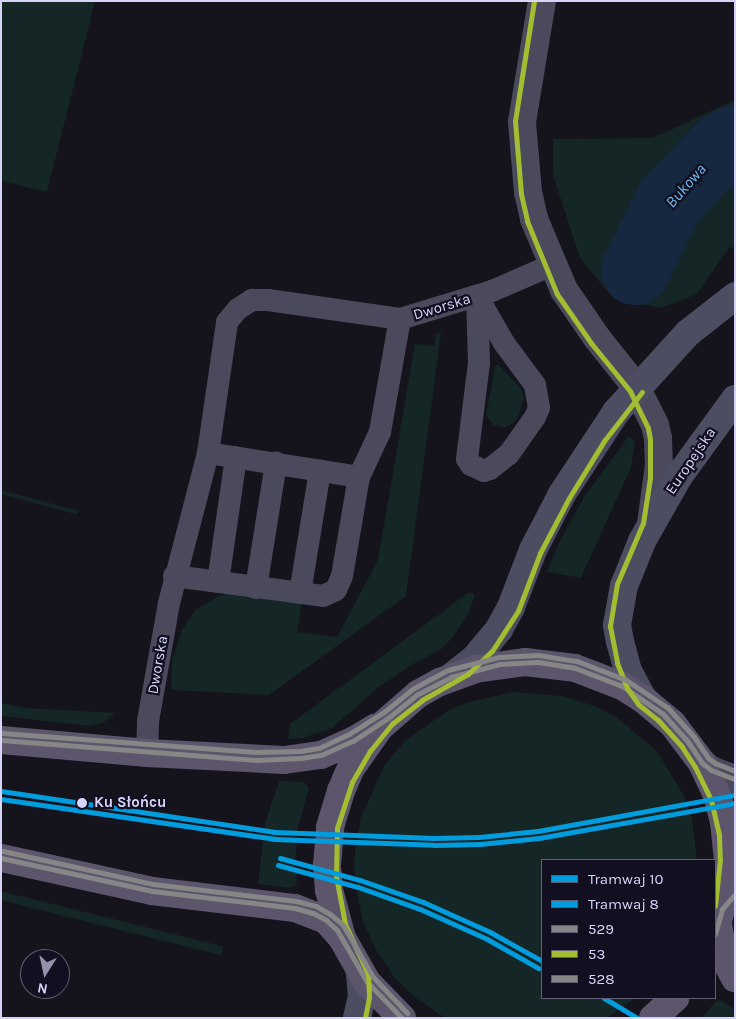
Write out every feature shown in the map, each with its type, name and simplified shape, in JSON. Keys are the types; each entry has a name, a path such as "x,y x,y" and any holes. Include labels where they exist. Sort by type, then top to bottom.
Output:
{"main road":[{"path":"1,740 147,753 256,760 301,758 320,755 337,749 370,731 418,694 451,677 475,658 499,629 511,607 533,550 562,494 598,437 636,387 688,333 735,296"},
{"name":"Europejska","path":"643,698 626,666 617,625 624,586 650,525 699,445 735,399"},
{"path":"451,677 500,664 550,663 599,675 643,698 672,723 702,763 718,798 726,834 728,872 723,915 725,960 735,978"},
{"path":"388,718 372,737 351,768 340,791 330,827 329,890 342,938 360,972 379,996 402,1018"},
{"path":"1,858 152,891 295,908 326,920 342,938"},
{"path":"357,1018 362,996 360,972"},
{"path":"653,1018 674,999"}],"street":[{"path":"542,1 522,122 528,192 534,219 564,290 582,318 636,387"},
{"name":"Europejska","path":"636,387 655,426 660,452 658,479 650,525"},
{"path":"702,763 711,770 735,779"}],"lane":[{"name":"Dworska","path":"147,753 148,721 174,576 208,453 228,322 238,309 252,300 268,300 400,319 477,296 552,265"},
{"path":"477,296 504,343 535,385 540,408 536,417 508,454 490,469 484,470 470,466 467,459 479,364 477,296"},
{"name":"Dworska","path":"174,576 323,596 336,590 342,576 359,477 380,432 400,319"},
{"path":"208,453 359,477"},
{"path":"218,582 236,457"},
{"path":"256,588 276,464"},
{"path":"300,593 320,471"}],"shaded area":[{"path":"1,1 95,1 47,192 1,181"},
{"path":"735,100 735,246 728,249 697,294 661,308 614,299 580,258 553,175 553,139 653,138"},
{"path":"436,333 441,333 406,596 269,695 171,690 172,660 182,630 195,610 221,595 235,593 302,602 297,632 337,637 378,560 415,344 434,346"},
{"path":"498,364 522,390 524,397 519,415 514,423 504,428 493,425 486,415 495,367"},
{"path":"628,437 635,440 631,467 581,578 547,572 561,539 584,497"},
{"path":"1,490 78,511 77,515 1,494"},
{"path":"468,593 475,594 470,610 453,637 440,650 413,664 380,686 332,728 302,738 288,739 290,724"},
{"path":"513,692 562,696 595,706 616,717 657,751 684,796 692,818 697,859 541,859 541,999 634,999 606,1018 445,1018 416,998 395,978 376,950 363,922 354,866 356,841 362,815 385,764 406,740 449,710 469,702"},
{"path":"1,703 25,708 115,713 103,723 90,726 1,716"},
{"path":"279,781 304,782 309,788 298,828 295,864 297,880 296,885 290,888 258,884 265,824"},
{"path":"1,891 223,946 221,955 1,900"},
{"path":"720,1000 735,1010 735,1018 702,1018 715,1002"}],"waterway":[{"name":"Bukowa","path":"635,270 669,201 721,147 735,139"}],"tram line":[{"name":"10","path":"1,791 275,832 434,838 479,837 538,831 735,795"},
{"name":"8","path":"1,799 274,839 434,845 480,844 539,838 735,803"},
{"name":"10","path":"280,858 360,880 423,902 490,932 541,960"},
{"name":"8","path":"278,865 358,887 420,909 487,939 538,968"},
{"name":"10","path":"606,999 637,1018"}],"transit line":[{"name":"53","path":"534,1 515,121 521,194 527,221 557,294 591,343 630,391 648,428 650,439 650,478 643,523 617,584 610,626 617,663 627,688 638,704 658,720 682,747 695,767 711,800 719,835 720,859 716,897"},
{"name":"53","path":"365,1018 369,997 368,974 345,924 336,876 337,828 352,782 370,751 393,723 422,700 468,674 492,651 518,611 540,553 569,498 604,441 642,392"},
{"name":"528","path":"2,733 256,752 300,751 319,748 349,734 384,712 414,688 448,670 499,657 538,655 577,661 626,680 668,708 694,737 708,758 735,771"},
{"name":"529","path":"1,740 256,760 301,758 321,755 353,741 388,718 418,694 451,677 500,664 538,662 575,668 622,686 663,714 688,742 702,763 711,770 735,779"},
{"name":"528","path":"3,851 153,884 296,901 316,906 330,914 343,925 373,977 407,1013"},
{"name":"529","path":"1,858 152,891 295,908 313,913 326,920 337,930 367,982 402,1018"},
{"name":"529","path":"716,930 722,909 735,894"}],"place":[{"name":"Ku Słońcu","path":"82,803"}]}
